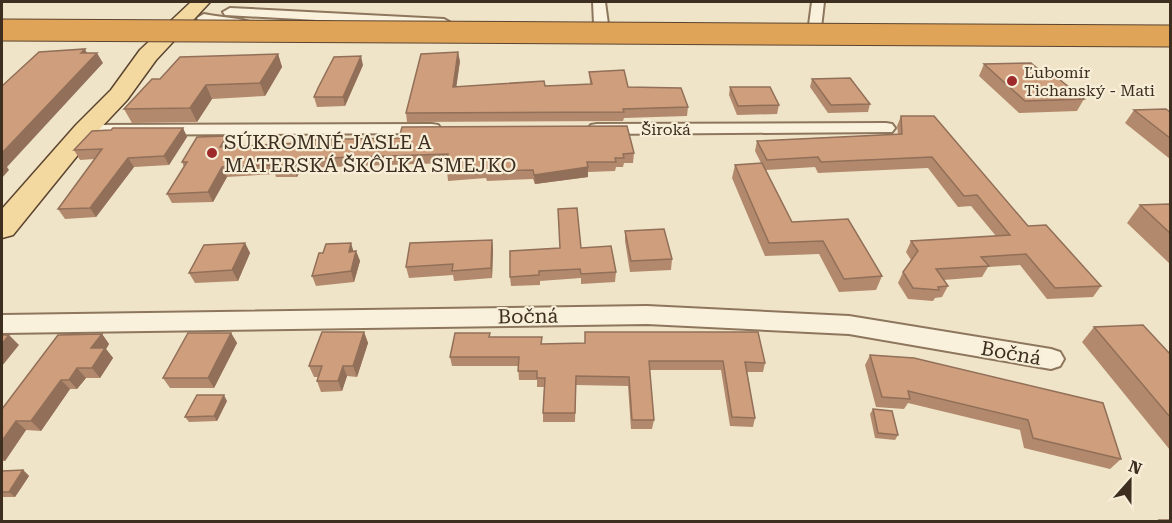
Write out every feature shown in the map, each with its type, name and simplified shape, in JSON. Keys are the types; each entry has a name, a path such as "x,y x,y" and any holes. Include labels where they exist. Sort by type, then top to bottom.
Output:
{"highway":[{"path":"2,30 1170,36"},
{"path":"2,41 1170,47"}],"main road":[{"path":"2,228 85,130 119,95 148,56 196,12 222,2"}],"street":[{"path":"599,2 601,24"},
{"path":"816,25 818,2"},
{"path":"196,12 226,23 324,26 444,23 1170,27"},
{"name":"Široká","path":"579,129 886,128"},
{"path":"85,130 449,129"},
{"name":"Bočná","path":"2,324 647,315 849,325 1051,359"}],"building":[{"path":"85,49 81,53 97,53 2,153 2,86 39,52"},
{"path":"458,52 453,87 544,81 545,86 592,84 589,72 624,70 628,87 681,88 688,107 623,109 624,112 406,113 421,54"},
{"path":"278,54 260,83 206,85 190,108 124,109 152,79 160,79 180,57"},
{"path":"361,56 343,97 314,97 334,57"},
{"path":"1031,63 1042,72 1050,72 1084,99 1025,101 984,64"},
{"path":"850,78 870,104 831,105 812,79"},
{"path":"730,87 770,87 779,105 738,106"},
{"path":"1166,109 1170,112 1170,138 1134,110"},
{"path":"901,116 934,116 1028,226 1046,225 1101,286 1055,288 1026,254 981,257 989,266 936,269 948,286 938,287 939,290 913,288 903,272 918,251 911,241 1010,235 977,195 964,196 932,157 821,162 818,157 767,160 757,141 902,134"},
{"path":"627,126 634,153 623,154 624,158 615,158 616,162 587,162 588,167 534,175 533,170 447,171 448,154 298,159 294,167 272,167 273,165 222,167 208,192 167,194 187,162 182,162 197,137 227,136 220,147 298,143 299,140 399,138 402,127"},
{"path":"113,128 183,128 164,156 128,158 90,208 58,209 102,149 74,150 92,131"},
{"path":"762,163 792,222 848,219 882,276 844,279 823,241 769,243 735,165"},
{"path":"1170,204 1170,233 1140,205"},
{"path":"577,208 581,248 611,246 616,272 581,274 580,269 539,271 539,275 510,277 510,251 560,248 558,209"},
{"path":"664,229 672,259 631,261 625,231"},
{"path":"492,240 491,268 452,271 453,264 406,267 410,243"},
{"path":"245,243 232,270 189,273 204,245"},
{"path":"351,243 349,252 356,251 351,271 312,276 319,253 323,253 326,244"},
{"path":"1143,325 1170,354 1170,417 1094,327"},
{"path":"322,332 364,332 353,366 343,366 338,381 317,381 322,366 309,366"},
{"path":"585,332 758,332 765,363 745,362 755,418 732,417 723,361 649,361 654,420 632,420 629,377 576,376 575,413 543,413 545,378 537,378 537,371 518,371 519,357 450,357 455,333 490,333 489,337 542,337 541,344 585,343"},
{"path":"188,333 231,333 208,378 163,378"},
{"path":"102,334 91,348 105,348 92,368 77,368 69,380 61,380 31,421 16,421 2,441 2,409 58,335"},
{"path":"2,335 9,335 2,344"},
{"path":"870,355 914,358 1103,403 1121,459 1033,438 1028,420 908,391 910,399 882,397"},
{"path":"197,395 224,395 214,416 185,417"},
{"path":"873,409 892,411 898,435 878,433"},
{"path":"23,470 9,492 2,492 2,471"}],"place":[{"name":"Ľubomír Tichanský - Mati","path":"1012,81"},
{"name":"SÚKROMNÉ JASLE A MATERSKÁ ŠKÔLKA SMEJKO","path":"212,153"}]}
